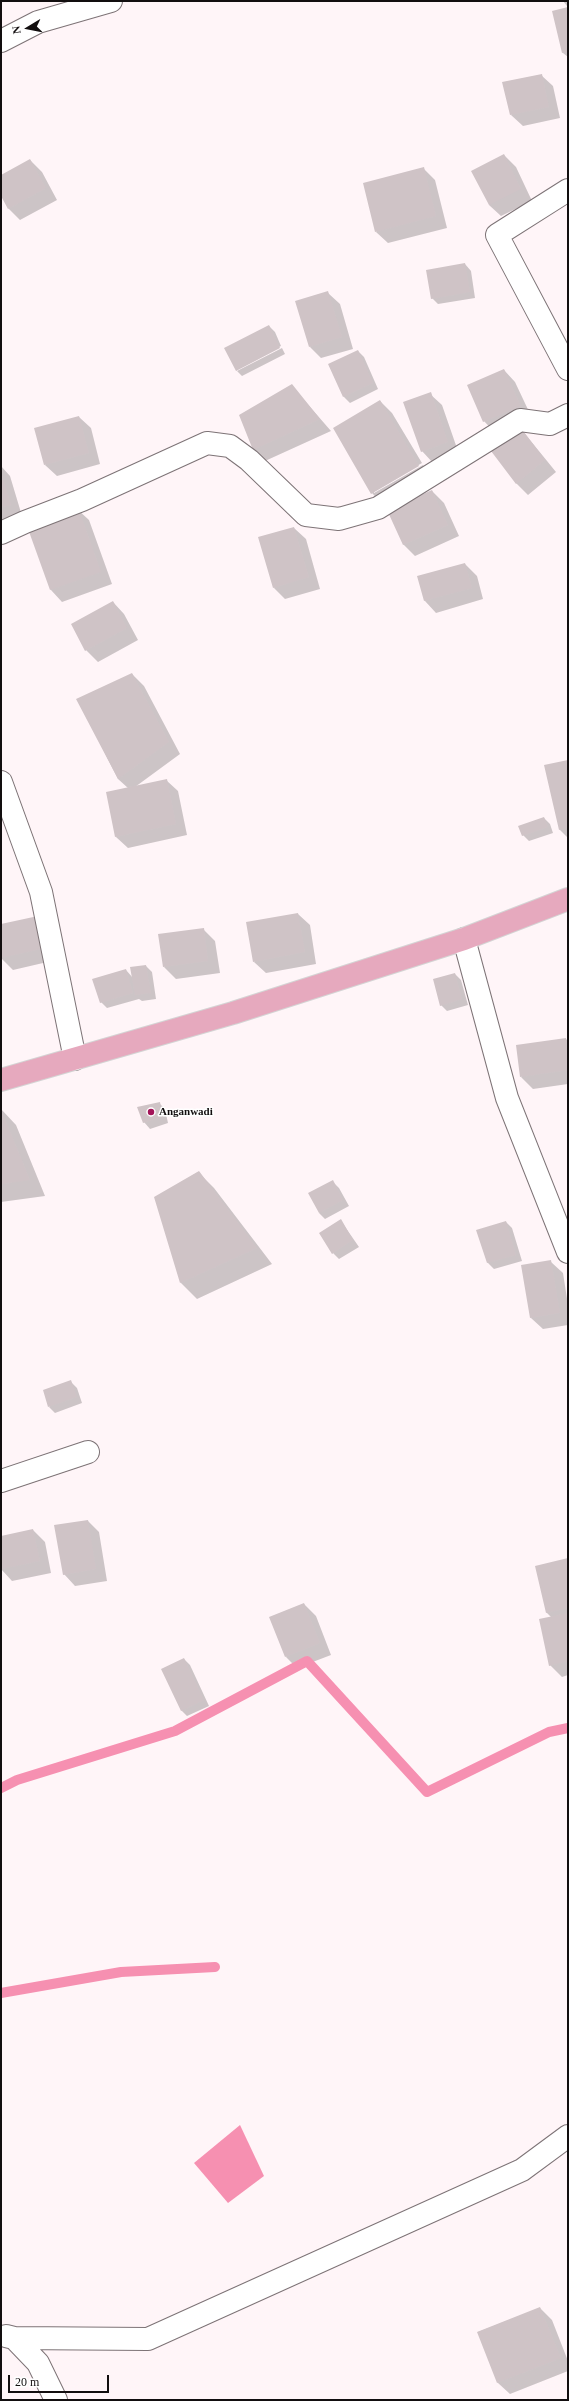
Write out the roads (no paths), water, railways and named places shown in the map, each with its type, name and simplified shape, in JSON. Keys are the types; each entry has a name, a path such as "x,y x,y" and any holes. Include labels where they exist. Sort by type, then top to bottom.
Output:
{"main road":[{"path":"1,1080 233,1013 464,940 568,899"}],"street":[{"path":"1,42 38,22 111,1"},
{"path":"568,190 497,235 568,369"},
{"path":"1,533 82,500 207,442 230,446 249,460 306,515 339,519 378,508 520,420 550,424 568,415"},
{"path":"1,782 41,892 75,1059"},
{"path":"464,940 507,1098 568,1252"},
{"path":"1,1480 88,1452"},
{"path":"8,2336 148,2339 522,2170 568,2136"},
{"path":"8,2336 38,2363 56,2400"}],"waterway":[{"path":"1,1788 17,1780 175,1731 307,1661 427,1792 549,1732 568,1728"},
{"path":"1,1993 121,1972 215,1967"}],"place":[{"name":"Anganwadi","path":"151,1112"}]}
